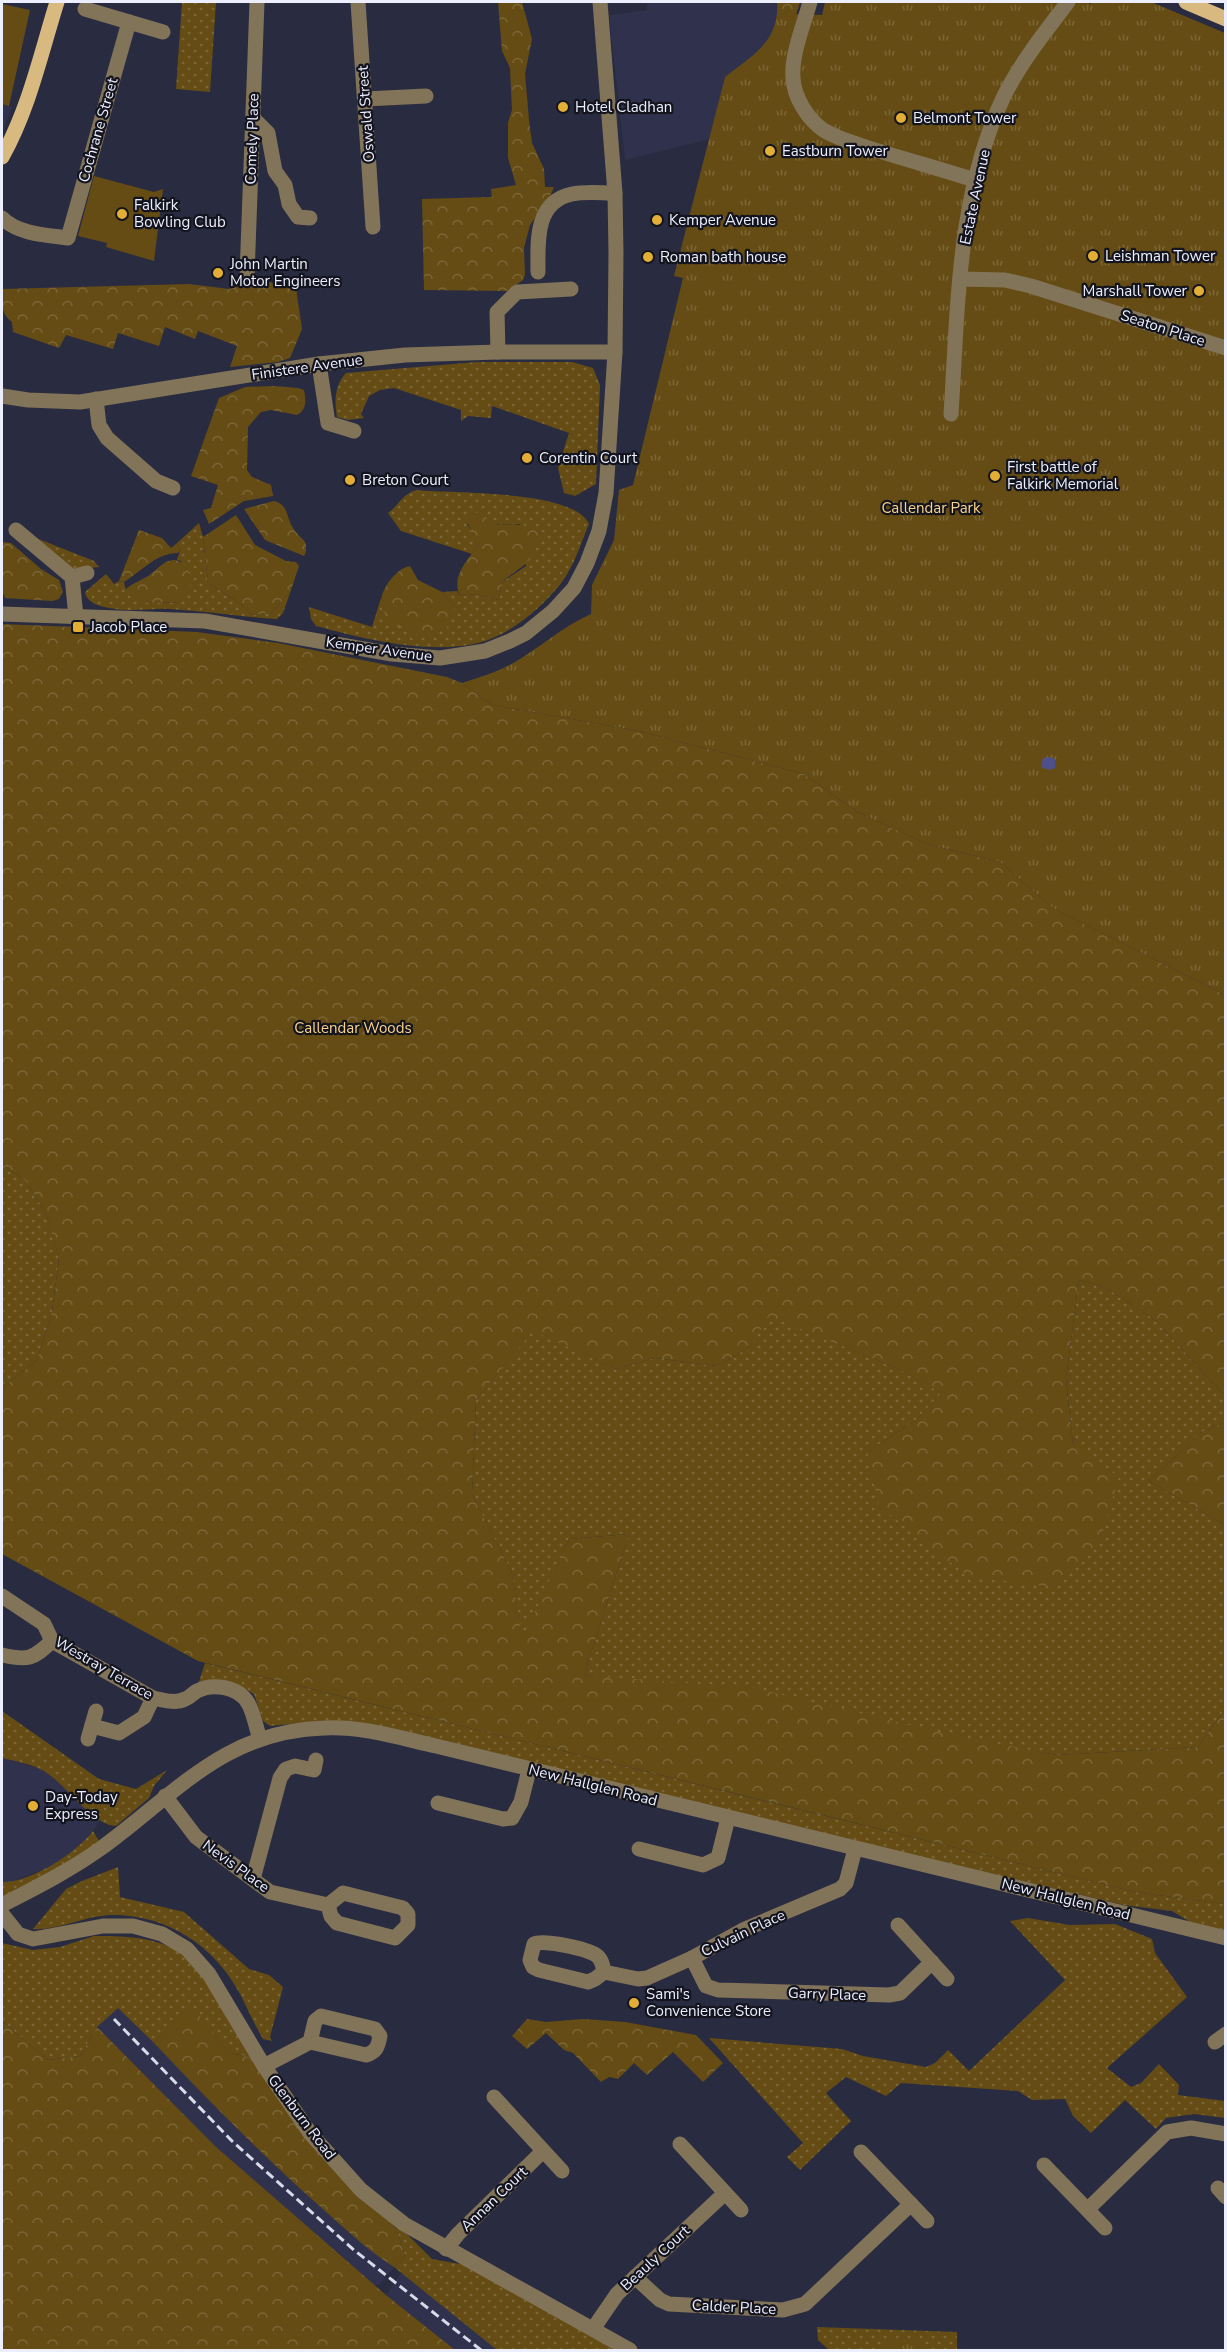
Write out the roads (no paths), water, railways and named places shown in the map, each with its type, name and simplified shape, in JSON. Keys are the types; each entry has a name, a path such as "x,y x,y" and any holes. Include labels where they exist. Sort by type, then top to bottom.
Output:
{"main road":[{"path":"2,157 26,102 48,35 56,2"},
{"path":"1186,2 1226,19"}],"street":[{"name":"Comely Place","path":"247,276 257,2"},
{"name":"Oswald Street","path":"358,2 373,227"},
{"name":"Kemper Avenue","path":"2,614 205,621 392,654 417,657 459,657 485,651 510,641 542,622 564,600 583,573 594,548 603,512 615,352 615,193 600,2"},
{"path":"810,2 793,65 793,78 799,99 813,119 829,133 857,144 975,180"},
{"name":"Estate Avenue","path":"951,414 960,279 975,180 1005,95 1016,74 1068,2"},
{"path":"85,9 163,32"},
{"name":"Cochrane Street","path":"2,218 8,224 39,234 68,238 129,22"},
{"path":"364,99 426,96"},
{"path":"253,118 268,133 275,171 285,185 289,204 298,217 309,218"},
{"path":"538,272 540,222 559,199 573,193 615,193"},
{"name":"Seaton Place","path":"960,279 1005,280 1031,286 1226,348"},
{"path":"498,352 497,312 517,291 571,289"},
{"name":"Finistere Avenue","path":"2,396 53,402 80,402 319,363 405,355 615,352"},
{"path":"319,363 328,423 354,431"},
{"path":"96,399 99,424 107,438 156,481 173,488"},
{"path":"16,530 80,575 76,617"},
{"name":"Westray Terrace","path":"2,1596 44,1624 52,1641 153,1698 167,1702 185,1700 197,1691 209,1687 222,1687 236,1692 248,1702 260,1739"},
{"path":"2,1655 19,1660 30,1658 52,1641"},
{"path":"92,1726 119,1733 144,1717 153,1698"},
{"name":"New Hallglen Road","path":"2,1905 66,1872 100,1849 165,1796 223,1756 260,1739 302,1729 347,1728 384,1734 1226,1938"},
{"path":"253,1880 280,1778 286,1769 295,1766 314,1770 316,1760"},
{"path":"438,1803 503,1819 512,1818 521,1802 529,1770"},
{"name":"Nevis Place","path":"165,1796 196,1837 270,1892 328,1905"},
{"path":"639,1849 703,1865 718,1858 728,1818"},
{"name":"Culvain Place","path":"604,1972 638,1980 647,1978 692,1958 743,1930 840,1889 846,1883 855,1849"},
{"path":"343,1893 403,1908 408,1914 408,1925 395,1938 337,1923 331,1916 328,1905 343,1893"},
{"name":"Glenburn Road","path":"2,1914 18,1934 33,1939 103,1926 133,1926 162,1934 188,1949 209,1974 264,2066 310,2133 361,2190 404,2224 446,2249 630,2350"},
{"path":"898,1925 947,1979"},
{"name":"Garry Place","path":"692,1958 706,1986 718,1990 873,1996 900,1993 932,1962"},
{"path":"264,2066 310,2042"},
{"path":"494,2097 562,2171"},
{"path":"1088,2209 1167,2132 1191,2128 1226,2134"},
{"path":"680,2144 741,2210"},
{"name":"Annan Court","path":"446,2249 458,2234 543,2151"},
{"path":"861,2152 927,2221"},
{"path":"1044,2165 1105,2228"},
{"name":"Beauly Court","path":"593,2329 616,2294 725,2193"},
{"name":"Calder Place","path":"635,2277 660,2300 669,2304 783,2310 794,2308 805,2304 911,2204"}],"water":[{"path":"1043,758 1055,759 1055,768 1050,770 1041,767"}],"railway":[{"path":"114,2019 232,2141 354,2250 481,2350"}],"place":[{"name":"Hotel Cladhan","path":"563,107"},
{"name":"Belmont Tower","path":"901,118"},
{"name":"Eastburn Tower","path":"770,151"},
{"name":"Falkirk Bowling Club","path":"122,214"},
{"name":"Kemper Avenue","path":"657,220"},
{"name":"Leishman Tower","path":"1093,256"},
{"name":"Roman bath house","path":"648,257"},
{"name":"John Martin Motor Engineers","path":"218,273"},
{"name":"Marshall Tower","path":"1199,291"},
{"name":"Corentin Court","path":"527,458"},
{"name":"First battle of Falkirk Memorial","path":"995,476"},
{"name":"Breton Court","path":"350,480"},
{"name":"Jacob Place","path":"78,627"},
{"name":"Day-Today Express","path":"33,1806"},
{"name":"Sami's Convenience Store","path":"634,2003"}],"park label":[{"name":"Callendar Park","path":"931,508"},
{"name":"Callendar Woods","path":"353,1028"}]}
